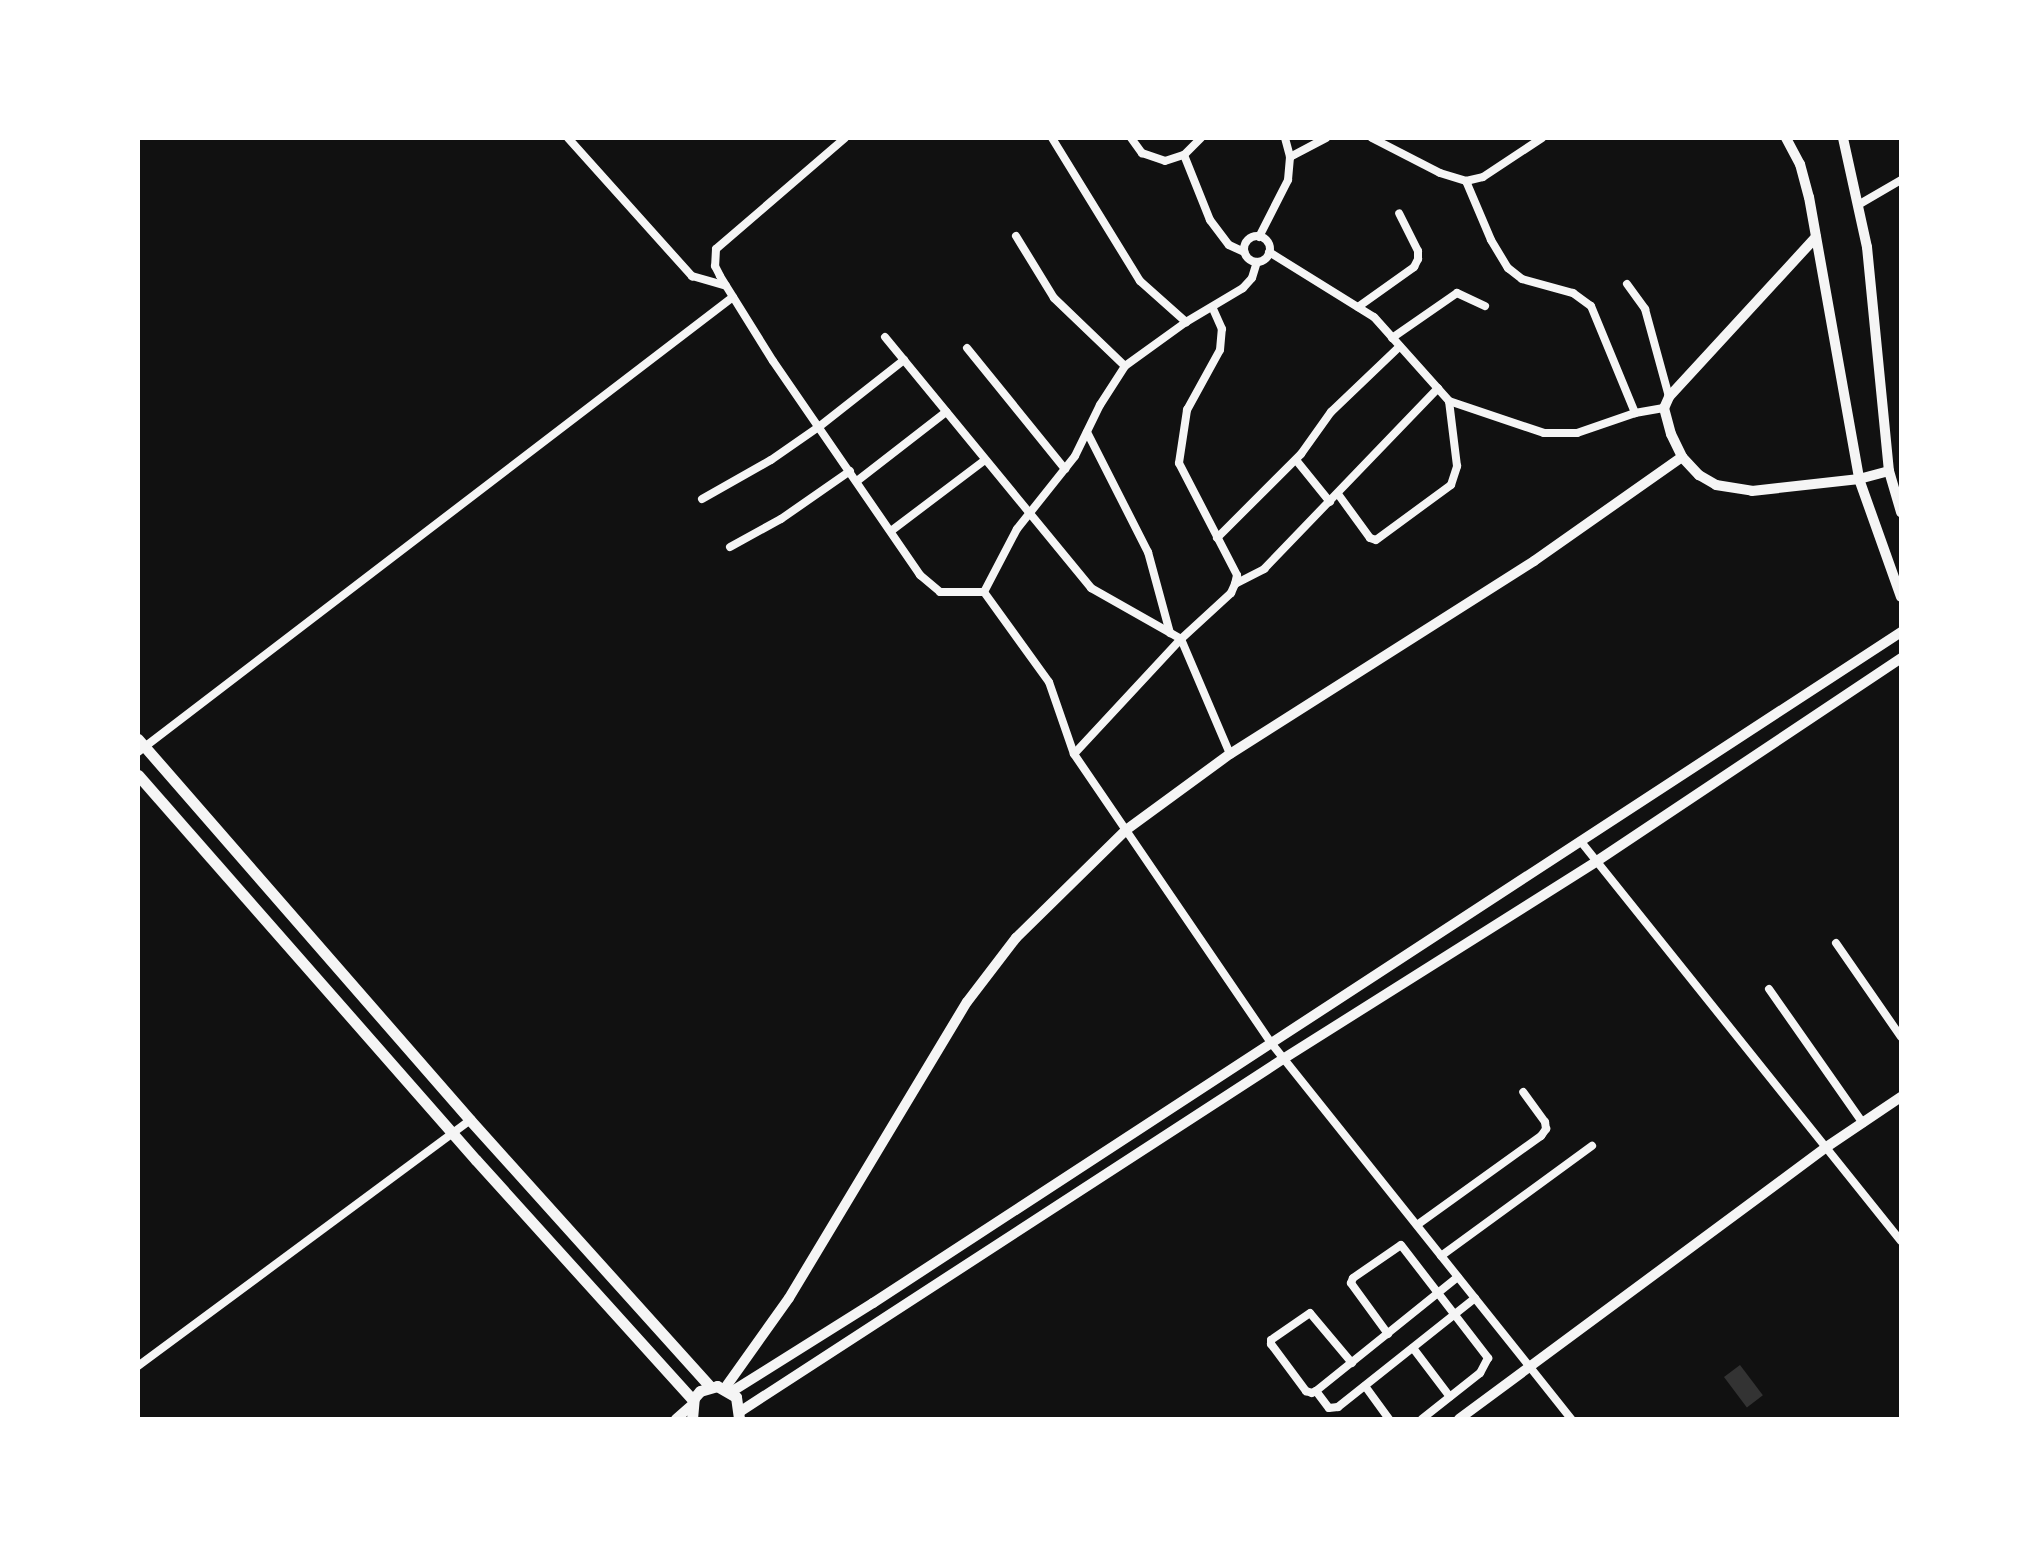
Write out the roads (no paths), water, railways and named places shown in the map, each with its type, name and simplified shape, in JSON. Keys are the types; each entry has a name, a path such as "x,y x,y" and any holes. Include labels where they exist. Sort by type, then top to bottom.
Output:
{"main road":[{"path":"140,746 710,1387 728,1390 740,1415"},
{"path":"138,775 692,1403 692,1419"},
{"path":"692,1403 710,1387"}],"street":[{"path":"568,138 692,276 726,286"},
{"path":"845,138 716,249 715,266 920,575 940,592 984,592"},
{"path":"1052,138 1140,281 1186,322"},
{"path":"1131,138 1142,153 1165,161 1184,155 1201,138"},
{"path":"1259,237 1288,180 1290,157 1285,138"},
{"path":"1290,157 1326,138"},
{"path":"1372,138 1440,173 1466,181 1483,177 1542,138"},
{"path":"1786,138 1800,164 1816,237 1859,479 1901,597"},
{"path":"1843,138 1867,247 1889,471 1901,512"},
{"path":"1184,155 1210,220 1229,245 1244,252 1249,260 1257,262"},
{"path":"1858,205 1901,180"},
{"path":"1466,181 1491,240 1508,268 1522,279 1573,293 1591,306 1635,413"},
{"path":"1358,307 1414,267 1418,259 1418,251 1399,213"},
{"path":"1016,236 1054,298 1125,366"},
{"path":"1244,252 1247,240 1259,237 1266,241 1269,252 1374,317 1449,401 1544,433 1577,433 1667,403 1816,237"},
{"path":"984,592 1017,529 1065,469 1125,366 1186,322 1243,288 1252,278 1257,262 1269,252"},
{"path":"1627,284 1645,309 1682,457 1699,475 1716,485 1752,491 1859,479 1889,471"},
{"path":"1392,338 1457,293 1485,306"},
{"path":"140,746 733,297"},
{"path":"1074,754 1181,639 1231,593 1235,584 1237,575 1179,463 1187,410 1220,350 1222,329 1212,307"},
{"path":"885,337 1091,588 1181,639 1230,754"},
{"path":"1217,538 1296,460 1331,412 1400,346"},
{"path":"967,348 1065,469"},
{"path":"702,499 771,460 904,360"},
{"path":"1235,584 1264,569 1438,388"},
{"path":"1338,494 1370,538 1376,540 1451,485 1457,466 1449,401"},
{"path":"857,481 946,412"},
{"path":"1087,432 1148,552 1170,633"},
{"path":"728,1390 789,1298 967,1002 1016,938 1126,830 1230,754 1534,561 1682,457"},
{"path":"891,531 985,460"},
{"path":"1296,460 1330,502"},
{"path":"730,547 781,519 850,471"},
{"path":"984,592 1049,682 1074,754 1272,1044 1571,1419"},
{"path":"728,1390 1272,1044 1901,632"},
{"path":"740,1415 1283,1059 1597,861 1901,658"},
{"path":"1582,843 1901,1241"},
{"path":"1836,943 1901,1037"},
{"path":"1769,989 1863,1123"},
{"path":"1417,1225 1541,1136 1546,1129 1545,1122 1523,1092"},
{"path":"1459,1419 1825,1148 1901,1097"},
{"path":"138,1366 470,1120"},
{"path":"1441,1256 1592,1146"},
{"path":"1388,1334 1353,1290 1353,1278 1401,1245 1488,1358 1484,1370 1422,1419"},
{"path":"1352,1363 1310,1313 1273,1337 1271,1344 1306,1391 1316,1391 1352,1363 1440,1293 1458,1277"},
{"path":"1316,1391 1331,1410 1475,1298"},
{"path":"1413,1348 1450,1397"},
{"path":"1365,1386 1389,1419"},
{"path":"676,1419 692,1403"}]}
